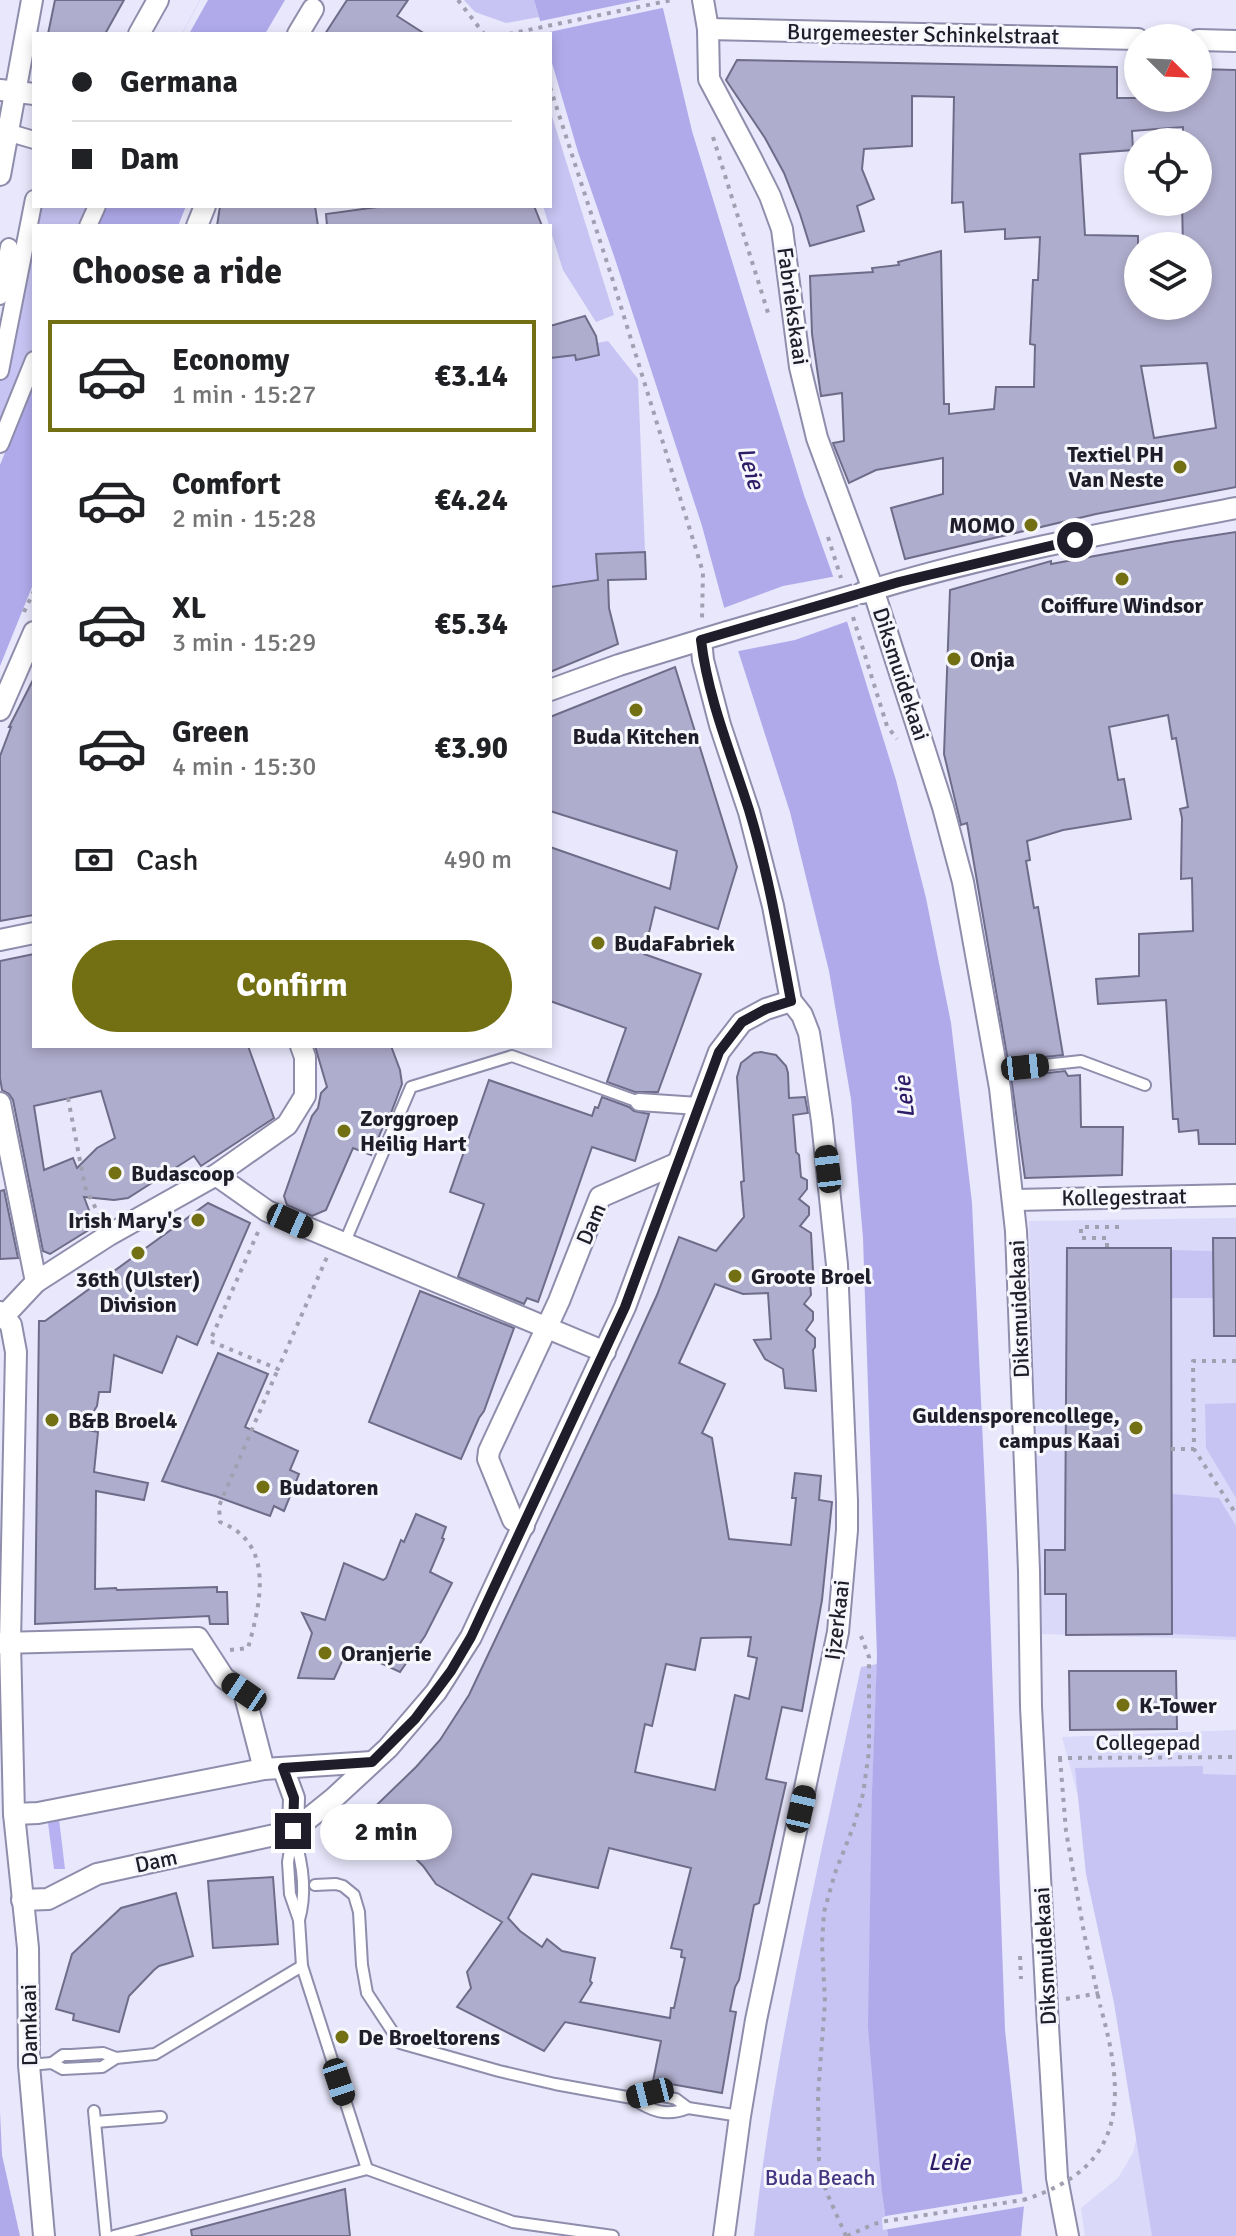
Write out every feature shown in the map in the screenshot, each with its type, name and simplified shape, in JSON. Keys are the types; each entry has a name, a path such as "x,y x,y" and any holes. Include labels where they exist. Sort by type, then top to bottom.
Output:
{"street":[{"path":"0,175 32,0"},
{"path":"140,32 158,0"},
{"name":"Fabriekskaai","path":"703,0 708,29 709,79 758,172 782,229 800,367 817,438 864,592"},
{"path":"299,32 313,9"},
{"name":"Burgemeester Schinkelstraat","path":"708,29 1124,39"},
{"path":"1212,40 1236,41"},
{"path":"17,135 32,139"},
{"path":"0,296 14,248 32,204"},
{"path":"0,371 14,248"},
{"path":"0,444 32,365"},
{"path":"552,689 727,632 945,570 1049,545 1236,508"},
{"name":"Diksmuidekaai","path":"864,592 943,807 959,867 997,1070 1016,1231 1031,1707 1057,2178 1068,2236"},
{"path":"0,710 28,625"},
{"path":"701,640 703,660 720,725 760,852 791,1001"},
{"path":"0,940 32,933"},
{"name":"Dam","path":"22,1900 48,1899 97,1874 293,1831 334,1798 415,1719 457,1662 471,1637 605,1352 645,1256 719,1052 742,1022 766,1009 791,1001"},
{"name":"Ijzerkaai","path":"724,2236 756,2020 838,1632 847,1530 843,1390 831,1193 809,1033 802,1015 791,1001"},
{"path":"2,1314 36,1282 109,1235 216,1175 287,1125 305,1096 305,1057 302,1048"},
{"path":"639,1102 698,1106"},
{"path":"0,1103 36,1282"},
{"name":"Dam","path":"524,1526 513,1520 488,1459 489,1451 547,1328 600,1197 678,1163"},
{"path":"216,1175 267,1211 605,1352"},
{"name":"Kollegestraat","path":"1013,1200 1236,1195"},
{"name":"Damkaai","path":"2,1314 11,1325 16,1352 5,1643 14,1814 28,1948 29,2065 44,2236"},
{"path":"5,1643 198,1638 224,1678 244,1692 274,1769 294,1798 293,1831"},
{"path":"14,1814 38,1813 274,1769 372,1762"}],"lane":[{"path":"339,1243 411,1087 512,1056 639,1102"},
{"path":"997,1070 1081,1061 1145,1085"},
{"path":"293,1831 302,1861 304,1903 299,1920 302,1966 367,2169"},
{"path":"315,1885 336,1884 354,1895 359,1912 367,1993 400,2043 499,2071 632,2098 647,2109 674,2114 688,2108 740,2116"},
{"path":"29,2065 52,2063 63,2069 102,2067 116,2058 155,2054 302,1966"},
{"path":"106,2236 95,2116 161,2117"},
{"path":"114,2236 367,2169 513,2222 613,2236"}],"path":[{"path":"458,0 482,32"},
{"path":"520,32 672,0"},
{"path":"552,93 703,572 701,640"},
{"path":"710,129 769,317"},
{"path":"28,625 32,602"},
{"path":"68,1098 85,1187 109,1235"},
{"path":"267,1211 210,1341 278,1369"},
{"path":"1107,1247 1107,1238 1081,1238 1081,1227 1119,1227"},
{"path":"208,1653 248,1648 260,1581 259,1562 248,1539 235,1527 220,1522 219,1506 278,1369 339,1243"},
{"path":"1236,1361 1193,1361 1194,1449 1236,1514"},
{"path":"1171,1449 1194,1449"},
{"path":"858,1630 869,1657 869,1751 860,1804 824,1912 825,2002 818,2094 819,2161 826,2191 847,2236 886,2221 1023,2200 1061,2185 1086,2167 1112,2127 1115,2084 1111,2048 1099,1993 1064,1999"},
{"name":"Collegepad","path":"1099,1993 1084,1933 1066,1831 1060,1758 1236,1757"}],"shaded area":[{"name":"Guldensporencollege, campus Kaai","path":"1236,1218 1236,1640 1042,1634 1029,1221"},
{"path":"1236,1730 1236,2236 1085,2236 1081,2208 1118,2178 1133,2153 1139,2126 1134,2003 1062,1737"},
{"path":"59,1819 65,1869 54,1869 48,1823"}],"green space":[{"path":"464,0 534,0 539,17 506,23 475,12"},
{"path":"552,116 614,315 596,322 563,270 552,235 552,224 549,224 544,208 552,208"},
{"path":"34,208 91,208 85,224 32,224 32,354 0,434 0,379"},
{"path":"608,341 638,379 645,552 596,554 598,580 552,587 552,357 575,347"},
{"path":"1171,1250 1213,1251 1214,1298 1171,1298"},
{"path":"1236,1403 1236,1498 1206,1448 1205,1404"},
{"path":"1172,1494 1219,1498 1236,1526 1236,1637 1172,1634"},
{"name":"Buda Beach","path":"877,1664 872,1798 882,2193 888,2236 754,2236 774,2093 815,1879 861,1667"},
{"path":"1203,1766 1203,1774 1236,1775 1236,2236 1152,2236 1114,2003 1086,1874 1075,1768"}],"water":[{"path":"200,0 285,0 266,32 183,32"},
{"name":"Leie","path":"534,0 661,0 692,131 896,780 926,898 951,1023 972,1203 1005,2030 1024,2206 1021,2236 888,2236 868,2027 877,1656 863,1238 851,1099 829,971 790,812 724,607 702,526 578,152 552,63 552,32 543,32"},
{"path":"104,208 185,208 179,224 98,224"},
{"path":"32,386 32,587 0,666 0,465"},
{"path":"0,2112 2,2155 20,2236 0,2236"}],"pier":[{"path":"200,0 208,0 190,32 183,32"},
{"path":"641,0 665,0 667,7 549,32 539,32 536,22"},
{"path":"837,576 851,620 795,640 734,652 721,609 783,586"},
{"path":"1026,2193 1027,2206 883,2230 882,2218 886,2216"}],"building":[{"path":"55,0 124,0 106,32 48,32"},
{"path":"347,0 408,0 397,16 422,32 326,32"},
{"path":"737,60 1117,67 1117,98 1124,98 1124,112 1212,112 1212,69 1236,70 1236,487 1096,514 905,559 891,508 943,494 943,458 876,470 849,483 833,443 844,441 842,393 821,396 812,334 810,276 873,272 872,268 899,265 898,262 941,251 944,404 949,404 949,414 994,409 996,387 1034,387 1035,345 1030,344 1033,280 1038,280 1040,237 1005,239 1005,229 965,232 963,202 952,203 954,97 912,96 912,146 864,149 862,169 874,199 857,206 864,231 810,246 784,173 726,80","holes":["1124,128 1212,128 1212,216 1182,216 1183,232 1212,232 1212,320 1124,320 1124,236 1085,235 1080,154 1124,151","1207,363 1216,428 1154,438 1141,366"]},
{"path":"220,208 315,208 318,224 217,224"},
{"path":"370,208 535,208 541,224 327,224 326,214"},
{"path":"585,316 596,336 599,355 576,360 575,355 552,358 552,325"},
{"path":"1236,532 1236,1144 1199,1144 1198,1130 1179,1132 1178,1119 1173,1119 1166,1000 1098,1004 1096,979 1139,976 1139,934 1193,931 1192,878 1181,879 1180,809 1188,807 1176,738 1172,739 1168,715 1109,727 1118,780 1124,779 1131,819 1063,830 1027,841 1030,860 1026,861 1034,908 1038,907 1063,1055 1008,1061 967,823 961,825 944,754 950,590 1051,561 1051,564"},
{"path":"645,552 646,579 608,580 609,608 618,644 552,671 552,587 598,580 596,554"},
{"path":"675,667 737,867 718,929 655,907 644,954 701,974 658,1092 635,1092 607,1082 626,1028 552,1002 552,848 670,889 677,851 552,812 552,716"},
{"path":"32,682 32,915 0,921 0,756 9,727"},
{"path":"32,954 32,1048 249,1048 274,1118 201,1166 194,1156 128,1198 84,1197 95,1226 50,1254 43,1251 13,1100 2,1090 0,961","holes":["101,1091 115,1138 97,1148 77,1168 73,1158 44,1170 34,1106"]},
{"name":"Zorggroep Heilig Hart","path":"316,1048 392,1048 402,1084 391,1113 371,1155 353,1148 326,1210 312,1216 287,1205 284,1196 321,1093 327,1087"},
{"path":"754,1053 776,1055 786,1066 789,1098 805,1097 808,1113 793,1115 801,1177 807,1180 807,1189 799,1199 809,1207 809,1215 800,1226 811,1233 811,1295 804,1304 813,1312 813,1320 806,1330 815,1338 816,1391 785,1388 783,1369 765,1359 754,1340 771,1339 768,1293 743,1294 715,1284 679,1363 725,1384 702,1433 712,1438 729,1539 791,1545 795,1473 821,1476 819,1500 832,1502 822,1600 802,1711 782,1707 766,1779 786,1783 759,1903 754,1905 730,2011 736,2012 722,2093 653,2081 661,2041 565,2022 544,2051 457,2007 471,1988 467,1972 502,1922 436,1884 396,1839 383,1852 357,1824 440,1740 469,1695 627,1361 679,1237 716,1251 744,1217 737,1077 741,1063","holes":["751,1637 748,1656 757,1658 749,1699 735,1695 715,1790 635,1772 645,1724 652,1726 666,1664 695,1670 701,1638","609,1848 691,1868 671,1948 682,1950 681,1957 685,1958 670,2018 580,2002 592,1983 595,1958 562,1951 547,1939 542,1947 508,1918 532,1874 598,1888"]},
{"path":"1065,1071 1068,1076 1080,1075 1081,1127 1123,1127 1122,1175 1025,1178 1011,1077"},
{"path":"489,1080 592,1116 602,1097 649,1114 635,1161 592,1147 538,1302 527,1298 524,1304 458,1277 484,1204 450,1192"},
{"path":"4,1190 18,1258 0,1259 0,1191"},
{"path":"208,1203 250,1223 197,1345 177,1336 162,1373 114,1355 110,1392 99,1392 97,1406 83,1429 98,1432 94,1472 148,1483 144,1500 96,1491 95,1589 217,1587 217,1592 227,1592 228,1624 210,1624 209,1616 35,1624 39,1321 45,1321"},
{"path":"1213,1238 1236,1238 1236,1336 1214,1336"},
{"path":"1067,1248 1171,1248 1172,1634 1066,1635 1066,1594 1045,1594 1045,1550 1065,1550"},
{"path":"420,1291 514,1328 484,1411 461,1459 369,1422"},
{"path":"218,1353 268,1374 245,1427 298,1451 290,1470 299,1474 284,1511 274,1506 270,1516 162,1481"},
{"path":"416,1514 446,1527 430,1572 452,1583 425,1636 400,1672 348,1648 334,1679 298,1678 312,1633 302,1613 325,1620 344,1563 383,1580 386,1578 401,1540 404,1542"},
{"name":"K-Tower","path":"1069,1671 1176,1671 1177,1729 1070,1730"},
{"path":"273,1877 278,1944 213,1948 208,1881"},
{"path":"176,1893 193,1956 154,1970 129,1996 119,2032 73,2020 74,2014 56,2009 72,1954 121,1908"},
{"path":"345,2189 350,2236 192,2236 191,2230"}],"place":[{"name":"Textiel PH Van Neste","path":"1180,467"},
{"name":"MOMO","path":"1031,525"},
{"name":"Coiffure Windsor","path":"1122,579"},
{"name":"Onja","path":"954,659"},
{"name":"Buda Kitchen","path":"636,710"},
{"name":"BudaFabriek","path":"598,943"},
{"name":"Zorggroep Heilig Hart","path":"344,1131"},
{"name":"Budascoop","path":"115,1173"},
{"name":"Irish Mary's","path":"198,1220"},
{"name":"36th (Ulster) Division","path":"138,1253"},
{"name":"Groote Broel","path":"735,1276"},
{"name":"B&B Broel4","path":"52,1420"},
{"name":"Guldensporencollege, campus Kaai","path":"1136,1428"},
{"name":"Budatoren","path":"263,1487"},
{"name":"Oranjerie","path":"325,1653"},
{"name":"K-Tower","path":"1123,1705"},
{"name":"De Broeltorens","path":"342,2037"}],"route":[{"path":"293,1831 294,1798 283,1768 372,1762 415,1719 463,1653 625,1307 719,1052 742,1022 766,1009 791,1001 773,906 749,812 720,725 703,660 701,640 899,582 1075,540"}]}
